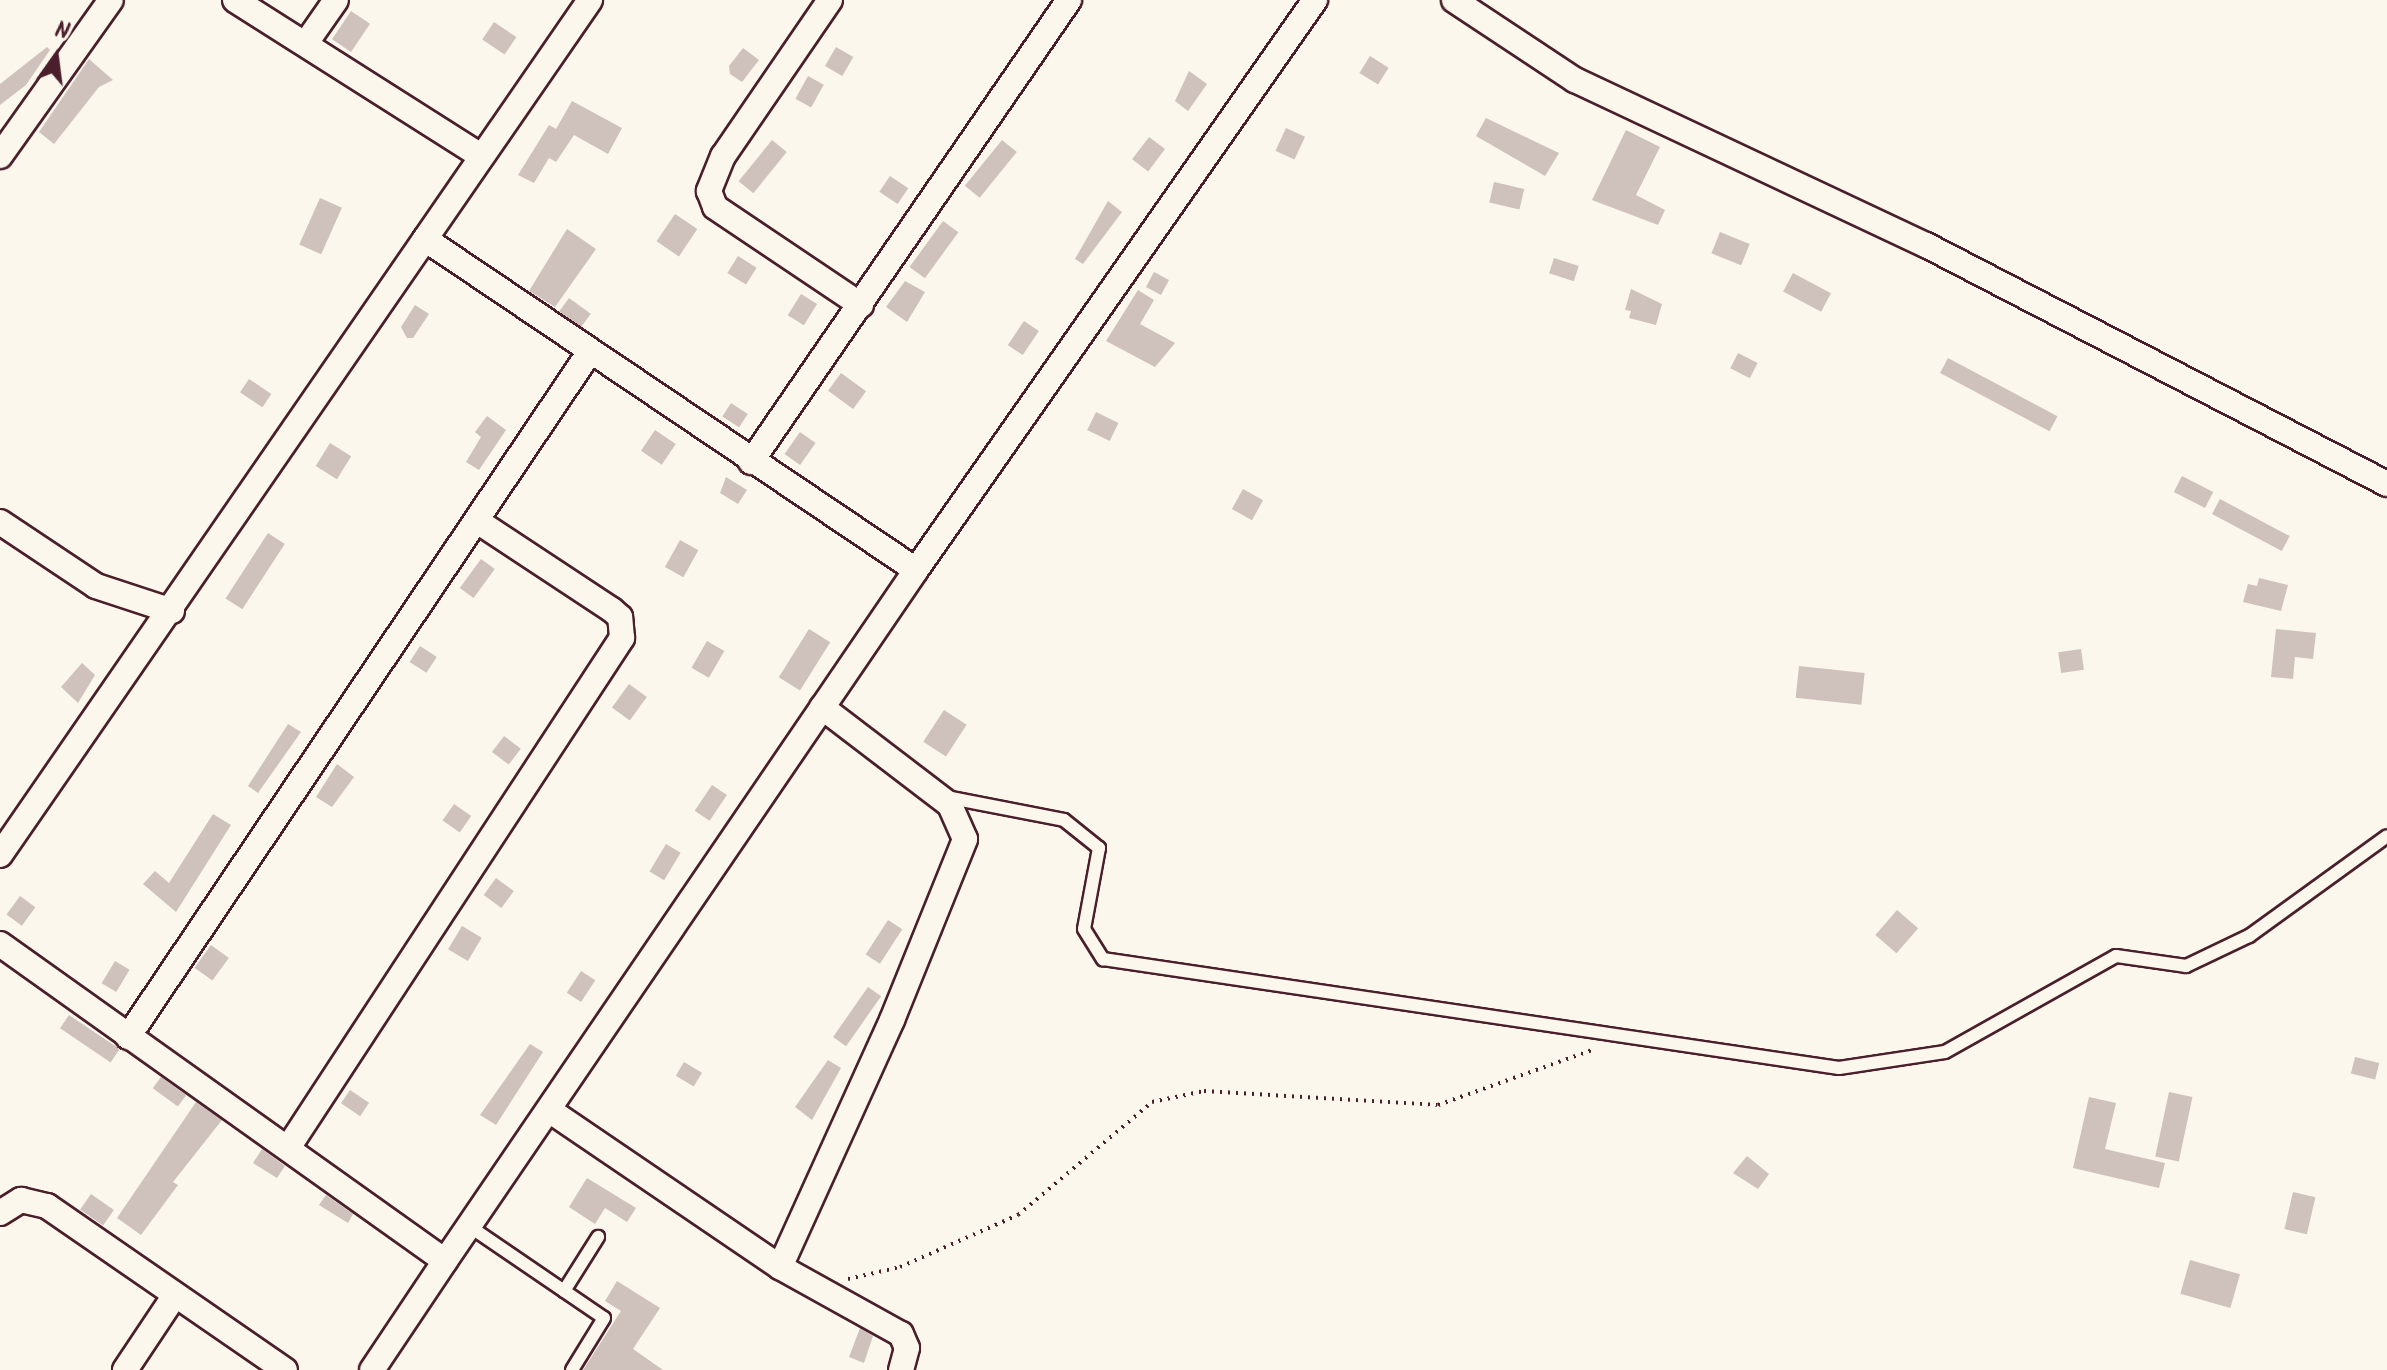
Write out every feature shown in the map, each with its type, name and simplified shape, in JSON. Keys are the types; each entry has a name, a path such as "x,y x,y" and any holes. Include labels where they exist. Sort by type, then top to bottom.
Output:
{"street":[{"path":"0,156 111,0"},
{"path":"235,0 481,156"},
{"path":"306,43 336,0"},
{"path":"0,855 172,611 590,0"},
{"path":"830,0 723,156 709,191 715,207 861,305"},
{"path":"751,462 1069,0"},
{"path":"372,1370 916,570 1315,0"},
{"path":"1454,0 1575,80 1926,245 2387,484"},
{"path":"425,239 589,353 916,570"},
{"path":"128,1037 589,353"},
{"path":"288,1148 622,638 620,617 612,610 477,521"},
{"path":"0,522 96,586 172,611"},
{"path":"780,1267 892,1020 965,839 961,822 939,796 822,707"},
{"path":"0,944 445,1261"},
{"path":"549,1110 780,1267 901,1334 907,1348 901,1370"},
{"path":"0,1213 21,1200 47,1206 285,1370"},
{"path":"125,1370 175,1295"}],"lane":[{"path":"939,796 1064,820 1099,848 1084,929 1103,959 1839,1068 1945,1052 2116,956 2186,966 2249,936 2387,836"},
{"path":"469,1226 604,1318 572,1370"},
{"path":"564,1291 598,1237"}],"path":[{"path":"814,1285 900,1267 1018,1215 1152,1102 1204,1091 1438,1105 1632,1036"}],"building":[{"path":"351,11 370,24 351,52 332,39"},
{"path":"494,22 516,37 505,55 482,39"},
{"path":"47,47 50,50 26,85 0,105 0,84"},
{"path":"836,47 853,57 842,76 825,66"},
{"path":"743,48 759,60 742,82 730,74 729,66"},
{"path":"1370,56 1389,68 1378,85 1359,73"},
{"path":"89,59 113,80 99,87 54,144 39,132"},
{"path":"1189,71 1207,84 1188,111 1175,101"},
{"path":"808,76 824,85 811,107 795,99"},
{"path":"572,101 622,128 608,154 574,135 556,162 549,158 534,183 518,175 549,125 556,129"},
{"path":"1486,118 1559,153 1545,176 1476,136"},
{"path":"1286,128 1305,137 1294,160 1275,151"},
{"path":"1626,130 1660,147 1636,195 1665,210 1658,225 1592,200"},
{"path":"1149,137 1165,149 1148,171 1132,159"},
{"path":"772,140 787,152 753,193 739,181"},
{"path":"1002,140 1017,152 980,198 965,186"},
{"path":"890,176 908,188 898,204 879,192"},
{"path":"1494,182 1524,189 1519,209 1489,202"},
{"path":"320,198 342,208 321,254 299,245"},
{"path":"1108,201 1122,212 1083,264 1075,259"},
{"path":"675,214 697,229 679,256 657,241"},
{"path":"943,221 958,232 925,278 909,267"},
{"path":"567,229 596,249 555,307 529,291"},
{"path":"1720,232 1750,244 1741,265 1711,253"},
{"path":"738,256 757,268 746,285 727,273"},
{"path":"1554,258 1579,266 1574,281 1549,273"},
{"path":"1154,272 1169,280 1161,295 1146,287"},
{"path":"1793,273 1831,293 1821,312 1783,292"},
{"path":"905,281 925,292 907,322 886,307"},
{"path":"1631,289 1662,304 1656,325 1629,318 1631,311 1625,310"},
{"path":"1138,290 1154,300 1140,324 1175,343 1155,367 1106,341"},
{"path":"801,294 817,304 804,325 788,315"},
{"path":"569,298 591,314 581,328 559,312"},
{"path":"415,305 429,314 413,338 407,338 401,327"},
{"path":"1024,321 1039,331 1023,355 1008,345"},
{"path":"1738,353 1758,363 1750,378 1730,368"},
{"path":"1948,358 2057,416 2050,431 1940,373"},
{"path":"841,373 866,391 853,409 828,391"},
{"path":"249,379 271,394 262,407 240,392"},
{"path":"731,403 748,414 739,427 722,416"},
{"path":"1096,412 1118,423 1110,441 1087,430"},
{"path":"487,416 506,430 479,470 466,462 481,437 475,432"},
{"path":"655,430 676,444 662,465 641,451"},
{"path":"800,432 816,443 800,465 785,454"},
{"path":"330,443 351,456 337,479 316,466"},
{"path":"2182,476 2213,492 2205,508 2174,492"},
{"path":"726,477 747,490 738,504 720,493"},
{"path":"1243,489 1263,500 1252,520 1232,509"},
{"path":"2220,499 2290,536 2282,551 2212,514"},
{"path":"268,533 285,544 242,609 226,598"},
{"path":"680,540 698,550 683,577 665,567"},
{"path":"481,559 495,569 474,598 460,588"},
{"path":"2259,578 2288,585 2281,611 2243,602 2248,584 2257,586"},
{"path":"809,629 830,642 800,691 779,677"},
{"path":"2276,629 2316,633 2313,659 2295,657 2293,679 2271,677"},
{"path":"707,641 724,651 709,678 692,668"},
{"path":"420,646 437,657 426,673 410,662"},
{"path":"2081,649 2084,670 2061,673 2058,652"},
{"path":"82,663 95,675 78,703 61,687"},
{"path":"1799,666 1865,673 1861,705 1796,698"},
{"path":"629,684 647,697 630,720 612,707"},
{"path":"944,710 967,725 946,757 923,742"},
{"path":"288,724 301,732 258,793 248,786"},
{"path":"504,736 521,749 509,765 492,752"},
{"path":"337,764 354,777 332,807 316,797"},
{"path":"712,785 727,795 710,821 695,811"},
{"path":"454,804 471,816 460,832 443,820"},
{"path":"213,814 231,825 176,912 143,884 155,871 169,883"},
{"path":"666,844 681,853 664,880 650,871"},
{"path":"496,878 514,891 501,908 484,895"},
{"path":"20,896 35,907 22,926 6,915"},
{"path":"1897,910 1918,928 1896,953 1875,935"},
{"path":"888,920 902,929 880,964 866,954"},
{"path":"462,926 482,938 468,961 448,949"},
{"path":"211,945 229,958 212,981 195,968"},
{"path":"115,961 130,970 116,992 102,983"},
{"path":"581,971 595,980 581,1002 567,993"},
{"path":"868,987 881,996 846,1046 833,1037"},
{"path":"69,1015 120,1049 111,1062 60,1028"},
{"path":"530,1044 543,1052 496,1125 480,1115"},
{"path":"2355,1057 2379,1063 2375,1080 2351,1073"},
{"path":"828,1060 841,1068 812,1120 795,1107"},
{"path":"684,1062 702,1073 694,1087 676,1076"},
{"path":"161,1077 186,1095 178,1107 153,1088"},
{"path":"350,1090 369,1103 360,1116 341,1103"},
{"path":"2169,1092 2192,1097 2179,1162 2155,1157"},
{"path":"2089,1097 2116,1103 2105,1149 2165,1163 2159,1188 2073,1168"},
{"path":"196,1102 222,1120 173,1182 178,1185 141,1235 117,1218"},
{"path":"262,1149 285,1166 277,1178 253,1163"},
{"path":"1747,1156 1769,1174 1758,1189 1733,1173"},
{"path":"587,1178 636,1208 627,1222 605,1208 595,1224 569,1207"},
{"path":"2293,1192 2315,1197 2307,1234 2284,1229"},
{"path":"91,1194 114,1210 103,1226 80,1210"},
{"path":"326,1195 353,1214 348,1223 319,1205"},
{"path":"2190,1260 2240,1274 2230,1308 2180,1294"},
{"path":"617,1281 660,1308 633,1349 663,1370 583,1370 621,1311 605,1301"},
{"path":"860,1328 873,1336 864,1363 849,1357"}]}
